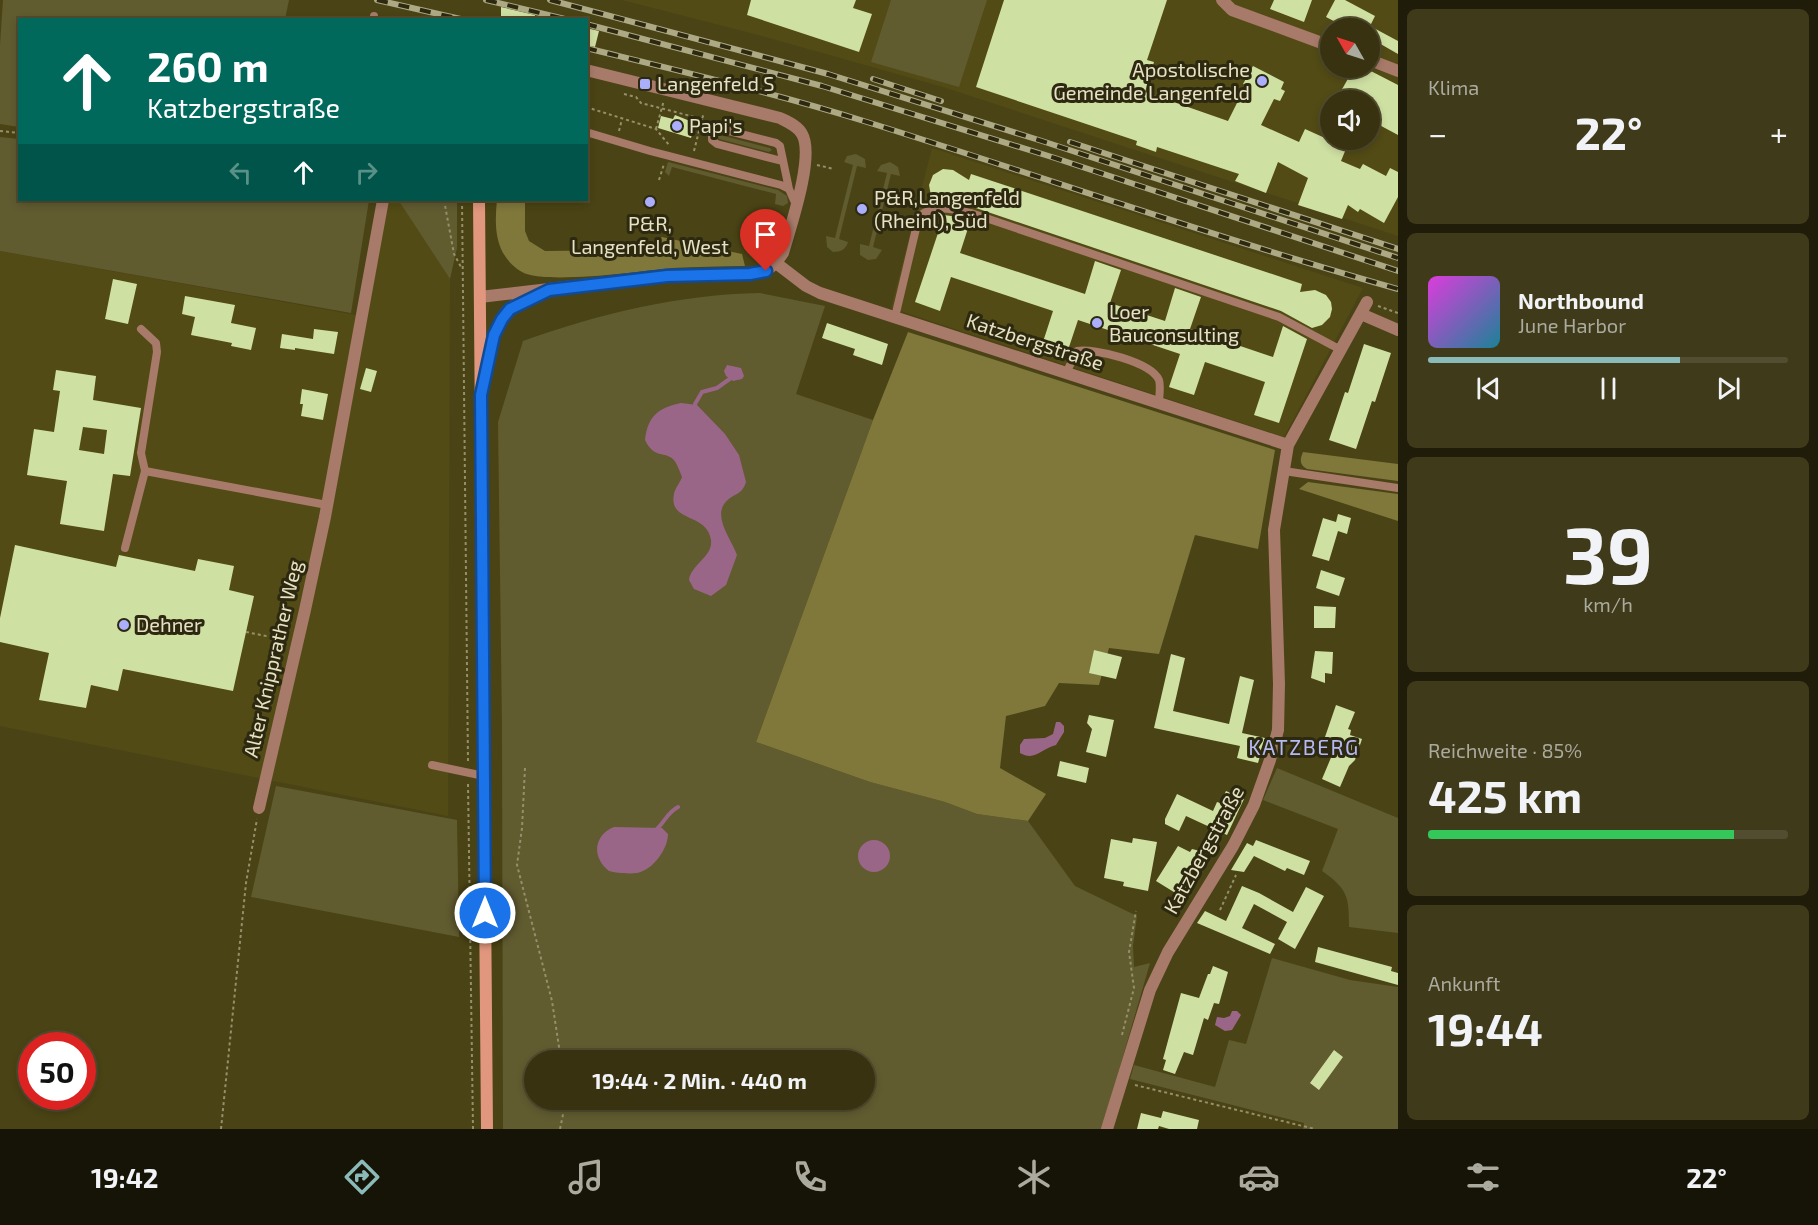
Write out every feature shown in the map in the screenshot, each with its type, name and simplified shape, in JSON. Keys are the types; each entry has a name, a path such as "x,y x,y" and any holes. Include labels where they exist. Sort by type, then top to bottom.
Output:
{"main road":[{"path":"479,201 487,1129"}],"street":[{"path":"1222,0 1232,10 1320,42"},
{"path":"1380,64 1398,70"},
{"path":"480,297 683,275 750,274 766,271 783,253 807,152 803,135 794,126 780,118 588,70"},
{"name":"Alter Knipprather Weg","path":"259,808 327,505 383,201"},
{"name":"Katzbergstraße","path":"776,263 806,286 820,293 1288,445"},
{"path":"481,395 494,335 502,319 510,309 549,290"},
{"name":"Katzbergstraße","path":"1107,1129 1150,990 1168,952 1233,846 1254,805 1270,760 1278,730 1279,684 1274,530 1288,445 1367,302"},
{"path":"1361,314 1398,330"}],"lane":[{"path":"782,160 717,144 712,140 712,135 715,130 720,129 776,143 782,150 789,189 796,206"},
{"path":"588,133 789,189"},
{"path":"895,317 919,216 929,208 950,208 971,213 1279,317 1341,350"},
{"path":"125,548 145,471 141,453 157,352 156,343 141,329"},
{"path":"1066,373 1077,351 1113,355 1148,369 1154,374 1159,380 1159,403"},
{"path":"145,471 327,505"},
{"path":"1284,471 1398,488"},
{"path":"432,765 484,776"}],"path":[{"path":"621,93 636,97 641,103 702,119"},
{"path":"656,129 664,99"},
{"path":"588,107 656,129 670,145 659,180"},
{"path":"694,151 705,110"},
{"path":"620,128 622,119"},
{"path":"0,131 18,133"},
{"path":"444,201 454,254 462,270"},
{"path":"462,201 472,1129"},
{"path":"1367,302 1398,313"},
{"path":"246,632 298,642"},
{"path":"525,768 522,828 517,864 552,1001 559,1050"},
{"path":"221,1129 246,883 259,808"},
{"path":"1220,910 1236,875"},
{"path":"1120,1042 1134,988 1129,952 1136,911"},
{"path":"1120,1082 1315,1129"},
{"path":"560,1129 564,1110"}],"shaded area":[{"path":"3,0 289,0 285,18 18,18 18,127 0,124 0,45"},
{"path":"622,0 1398,0 1398,236 943,87 762,36"},
{"path":"891,0 987,0 959,87 871,62"},
{"path":"720,135 772,150 769,152 719,139"},
{"path":"0,137 18,139 18,201 369,201 351,313 0,251"},
{"path":"932,148 1363,288 1284,437 891,308"},
{"path":"856,154 865,159 866,168 857,166 839,239 848,242 843,250 833,252 827,247 826,236 835,238 853,165 844,162 847,156"},
{"path":"668,162 778,190 787,196 788,203 783,206 775,204 776,194 672,167 669,176 665,172"},
{"path":"890,162 898,167 900,176 891,174 873,247 882,250 876,259 868,260 860,255 860,244 869,246 887,173 877,171 881,165"},
{"path":"381,201 400,201 450,279 448,816 0,726 0,251 361,316"},
{"path":"399,201 457,201 457,248 450,279"},
{"path":"497,201 525,201 525,231 529,241 545,251 638,250 662,237 742,254 745,266 672,268 572,277 534,276 522,272 506,258 498,240"},
{"path":"760,293 825,306 796,394 873,420 756,742 870,782 945,802 977,814 1028,821 1075,886 1137,916 1133,946 1134,967 1150,963 1102,1129 503,1129 502,727 498,422 523,341 610,314 700,297"},
{"path":"908,332 1275,450 1258,549 1195,535 1159,654 1109,648 1099,685 1059,683 1045,706 1006,716 1000,768 1046,794 1028,821 977,814 945,802 870,782 756,742 873,420"},
{"path":"727,365 741,368 744,376 742,379 733,381 726,376 724,371"},
{"path":"681,403 697,405 725,434 739,455 746,482 742,490 724,504 721,511 723,526 737,555 726,585 711,596 694,589 689,580 711,546 708,531 703,525 677,509 674,494 682,477 678,468 673,459 652,450 645,440 646,432 656,414"},
{"path":"1303,452 1398,464 1398,481 1307,469 1301,462"},
{"path":"1308,482 1398,494 1398,521 1299,489"},
{"path":"1056,722 1064,726 1064,732 1056,745 1030,756 1020,753 1020,745 1024,739 1045,738 1053,734"},
{"path":"1277,768 1398,818 1398,933 1349,927 1345,894 1337,883 1322,871 1338,829 1263,800"},
{"path":"276,786 457,820 459,937 251,897"},
{"path":"614,827 662,828 668,834 667,840 662,852 649,868 637,873 612,872 599,859 597,847 602,835"},
{"path":"874,840 885,845 890,856 885,867 874,872 863,867 858,856 863,845"},
{"path":"1272,958 1350,980 1398,987 1398,1129 1303,1129 1304,1123 1130,1079 1134,1065 1215,1087 1229,1040 1246,1044"},
{"path":"1232,1011 1237,1011 1241,1015 1232,1030 1225,1031 1215,1025 1217,1017 1230,1016"}],"building":[{"path":"751,0 856,0 853,8 872,14 859,52 747,15"},
{"path":"1004,0 1167,0 1147,60 1154,62 1145,92 1228,121 1253,66 1284,82 1281,89 1285,91 1280,101 1274,99 1261,125 1299,142 1305,129 1320,136 1320,150 1346,150 1341,161 1360,169 1363,164 1386,176 1390,168 1398,172 1398,197 1384,223 1348,205 1342,219 1298,205 1308,178 1278,162 1266,193 1235,181 1239,174 1157,147 1156,152 1136,145 1137,141 976,87"},
{"path":"1274,0 1312,0 1304,22 1270,9"},
{"path":"1335,0 1345,0 1375,16 1374,18 1326,17"},
{"path":"501,7 535,15 534,18 501,18"},
{"path":"588,28 599,31 595,47 588,45"},
{"path":"1380,31 1398,41 1398,54 1380,44"},
{"path":"1380,76 1398,85 1398,135 1380,125 1380,90 1342,90 1348,78 1380,78"},
{"path":"675,115 695,123 691,138 658,128 661,116 673,119"},
{"path":"943,169 953,170 969,180 971,174 1302,284 1300,292 1315,290 1326,295 1331,302 1330,317 1322,325 1312,328 1281,311 973,207 939,203 931,196 929,185 933,175"},
{"path":"944,215 971,219 960,253 1085,294 1095,261 1121,270 1110,303 1165,321 1175,288 1201,297 1190,329 1273,357 1283,326 1307,339 1279,423 1254,415 1265,382 1205,362 1194,395 1169,387 1180,354 1078,320 1067,353 1042,345 1053,311 951,277 940,311 915,302"},
{"path":"113,279 137,284 128,324 105,319"},
{"path":"185,296 235,305 231,323 256,328 251,350 231,346 232,343 191,335 195,317 182,314"},
{"path":"827,323 888,344 882,365 853,355 855,349 822,338"},
{"path":"314,329 338,332 334,354 280,348 282,334 313,339"},
{"path":"1364,344 1391,353 1356,449 1329,440"},
{"path":"366,368 377,371 371,392 360,389"},
{"path":"56,370 96,376 93,400 141,408 130,476 113,474 104,531 60,524 67,481 27,475 34,429 54,432 60,391 53,390","holes":["83,427 107,430 104,454 79,450"]},
{"path":"302,389 328,394 323,420 301,416"},
{"path":"1338,514 1351,518 1347,534 1338,531 1329,561 1312,556 1323,518 1336,522"},
{"name":"Dehner","path":"15,545 116,567 119,555 195,571 198,559 234,566 229,590 254,596 233,691 123,669 118,691 91,685 86,708 39,700 49,653 0,642 0,618"},
{"path":"1321,570 1345,578 1339,596 1316,588"},
{"path":"1314,606 1336,607 1335,628 1314,628"},
{"path":"1094,650 1122,657 1116,679 1089,673"},
{"path":"1315,651 1333,652 1332,674 1325,673 1325,683 1311,678"},
{"path":"1171,654 1185,658 1173,711 1229,724 1240,676 1254,680 1242,733 1265,738 1258,763 1237,758 1240,746 1154,728"},
{"path":"1336,705 1355,712 1348,729 1351,730 1350,735 1362,739 1355,760 1349,766 1340,787 1322,779 1338,741 1325,737"},
{"path":"1089,715 1114,720 1106,757 1086,752 1092,729 1087,723"},
{"path":"1060,761 1089,768 1086,783 1057,776"},
{"path":"1226,791 1244,799 1227,835 1186,816 1179,831 1165,824 1165,819 1177,794 1213,811"},
{"path":"1133,838 1157,842 1148,891 1123,886 1124,882 1104,878 1111,839 1132,843"},
{"path":"1256,840 1310,861 1304,875 1287,868 1285,871 1254,856 1244,872 1231,870 1247,843 1253,846"},
{"path":"1178,846 1190,852 1192,849 1204,852 1183,885 1187,888 1182,897 1156,881"},
{"path":"1242,886 1293,912 1306,887 1324,896 1295,949 1278,939 1287,922 1254,904 1242,928 1275,944 1270,954 1197,923 1205,911 1226,921"},
{"path":"1318,947 1392,967 1391,971 1398,973 1398,985 1315,962"},
{"path":"1213,966 1228,972 1219,1004 1214,1003 1208,1020 1204,1018 1193,1055 1184,1052 1175,1074 1163,1070 1166,1060 1163,1059 1181,993 1199,998"},
{"path":"1334,1050 1343,1057 1319,1090 1310,1083"},
{"path":"1163,1111 1199,1120 1197,1129 1169,1129 1159,1126 1158,1129 1137,1129 1141,1113 1161,1118"}],"waterway":[{"path":"695,404 702,392 717,388 731,378"},
{"path":"657,829 678,807"}],"railway":[{"path":"377,0 456,18"},
{"path":"486,0 561,18"},
{"path":"550,0 828,74 1042,141 1398,258"},
{"path":"588,25 822,86 1055,158 1398,271"},
{"path":"588,48 832,111 1264,250 1398,289"},
{"path":"873,79 941,101"},
{"path":"1070,142 1398,249"}],"place":[{"name":"Apostolische Gemeinde Langenfeld","path":"1262,81"},
{"name":"Langenfeld S","path":"645,84"},
{"name":"Papi's","path":"677,126"},
{"name":"P&R, Langenfeld, West","path":"650,202"},
{"name":"P&R,Langenfeld (Rheinl), Süd","path":"862,209"},
{"name":"Loer Bauconsulting","path":"1097,323"},
{"name":"Dehner","path":"124,625"}],"district":[{"name":"KATZBERG","path":"1304,748"}],"route":[{"path":"485,913 481,395 494,335 510,309 549,290 667,276 750,274 766,271"}]}
